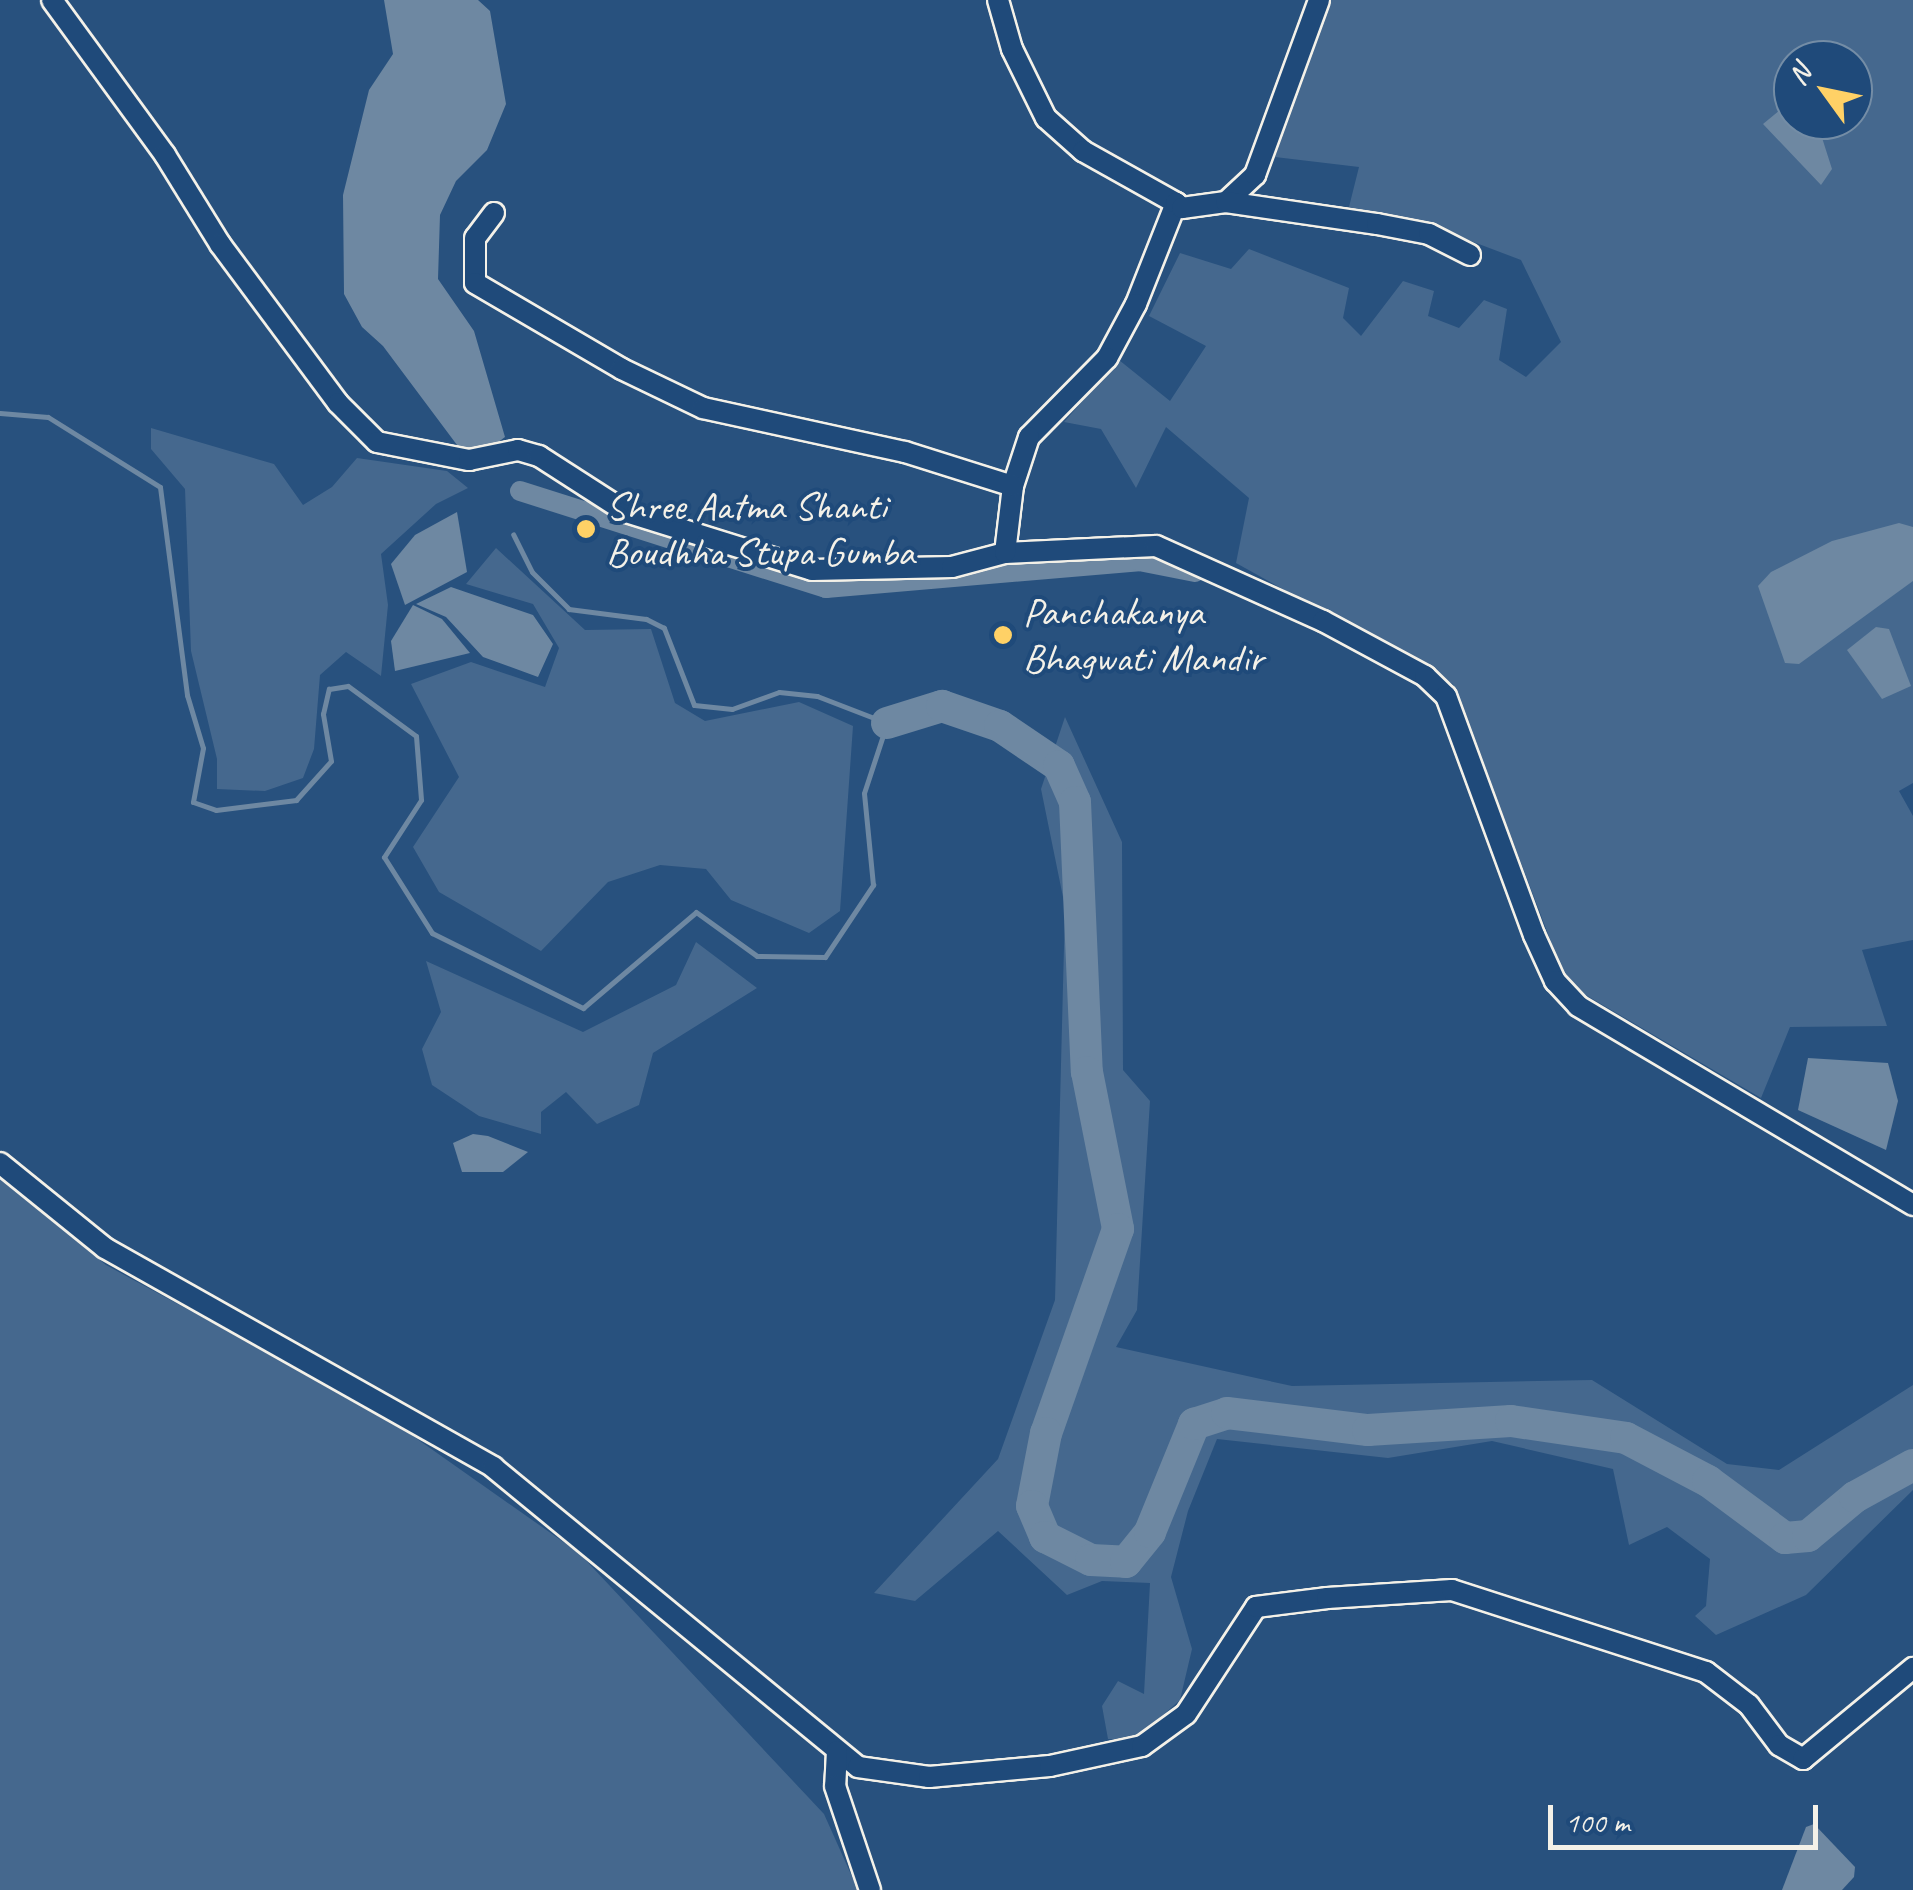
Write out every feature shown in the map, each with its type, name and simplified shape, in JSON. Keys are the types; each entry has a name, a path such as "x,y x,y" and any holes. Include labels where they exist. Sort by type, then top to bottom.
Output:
{"street":[{"path":"52,0 232,260 338,403 377,442 469,460 518,450 539,456 626,512 812,570 952,566 1005,553 1156,546 1425,676 1460,720 1555,981 1578,1006 1913,1206"},
{"path":"998,0 1012,49 1046,118 1082,151 1182,208 1226,202 1429,234 1470,255"},
{"path":"1226,202 1255,175 1318,0"},
{"path":"1005,553 1014,486 1029,437 1107,358 1136,304 1176,203"},
{"path":"494,213 475,238 475,282 622,370 704,408 905,452 1014,486"},
{"path":"0,1163 105,1248 493,1467 858,1767 929,1777 1050,1766 1142,1746 1186,1714 1256,1607 1328,1598 1452,1590 1706,1672 1749,1706 1779,1745 1802,1759 1913,1668"},
{"path":"837,1751 836,1786 870,1890"}],"shaded area":[{"path":"384,0 478,0 490,11 506,104 487,150 456,181 440,215 438,279 474,331 505,437 493,446 465,452 383,346 362,327 344,294 343,195 369,90 393,54"},
{"path":"1328,0 1913,0 1913,783 1899,791 1913,816 1913,940 1862,950 1887,1026 1790,1027 1761,1098 1567,984 1453,684 1236,563 1249,498 1166,427 1136,488 1101,429 1064,422 1119,360 1170,401 1206,346 1149,316 1180,253 1231,269 1249,249 1349,288 1343,318 1361,336 1403,281 1434,291 1428,316 1459,328 1484,300 1507,309 1499,360 1526,377 1561,342 1521,260 1418,221 1348,211 1359,167 1275,157"},
{"path":"1773,116 1773,135 1763,124"},
{"path":"1778,140 1823,140 1832,169 1821,185"},
{"path":"151,428 274,464 303,505 332,487 357,458 447,471 468,488 436,504 381,554 388,605 381,676 346,652 320,675 314,749 303,778 265,791 217,789 217,759 191,651 185,489 151,449"},
{"path":"457,512 467,572 405,605 391,564 415,535"},
{"path":"1899,523 1913,527 1913,581 1799,664 1785,663 1758,586 1771,572 1832,541"},
{"path":"496,548 585,630 651,629 675,703 705,721 799,702 853,726 840,911 809,933 731,900 706,869 660,865 608,882 541,951 439,892 413,847 459,777 411,684 471,662 545,687 559,648 533,604 466,584"},
{"path":"451,587 533,615 553,644 538,677 483,657 446,617 416,604"},
{"path":"413,605 442,619 470,653 395,671 391,641"},
{"path":"1876,627 1889,629 1911,686 1882,699 1847,650"},
{"path":"1065,717 1122,842 1123,1070 1150,1101 1137,1310 1116,1347 1292,1386 1592,1380 1727,1464 1779,1470 1913,1385 1913,1490 1806,1595 1716,1635 1695,1616 1706,1606 1710,1559 1667,1527 1629,1545 1613,1469 1492,1441 1388,1458 1217,1439 1188,1511 1171,1577 1192,1649 1180,1700 1135,1740 1108,1739 1102,1706 1118,1681 1144,1694 1150,1583 1102,1581 1067,1595 998,1531 915,1601 874,1593 998,1459 1055,1300 1065,907 1041,789"},
{"path":"696,942 757,988 653,1053 639,1105 597,1124 566,1092 541,1112 541,1134 479,1116 432,1085 422,1049 441,1012 426,961 583,1032 676,985"},
{"path":"1808,1058 1888,1063 1898,1101 1886,1150 1798,1110"},
{"path":"473,1134 528,1152 503,1172 462,1172 453,1143"},
{"path":"0,1177 106,1265 386,1417 579,1553 824,1814 858,1890 0,1890"},
{"path":"1814,1824 1855,1867 1854,1877 1842,1890 1782,1890 1806,1827"}],"waterway":[{"path":"0,413 48,417 160,487 187,695 203,748 193,802 216,810 296,800 331,761 323,714 329,689 348,686 416,736 421,800 384,857 432,933 583,1008 696,912 757,956 825,957 873,885 864,793 887,723 817,696 779,692 732,709 694,705 664,628 646,619 569,609 532,572 513,534"},
{"path":"520,491 826,588 1139,561 1195,572"},
{"path":"887,723 942,706 1000,726 1059,766 1075,802 1087,1072 1118,1229 1046,1433 1032,1506 1045,1537 1091,1560 1126,1562 1150,1532 1194,1424 1227,1413 1368,1430 1511,1421 1626,1438 1708,1481 1785,1538 1808,1536 1855,1497 1913,1465"}],"place":[{"name":"Shree Aatma Shanti Boudhha Stupa Gumba","path":"586,529"},
{"name":"Panchakanya Bhagwati Mandir","path":"1003,635"}]}
